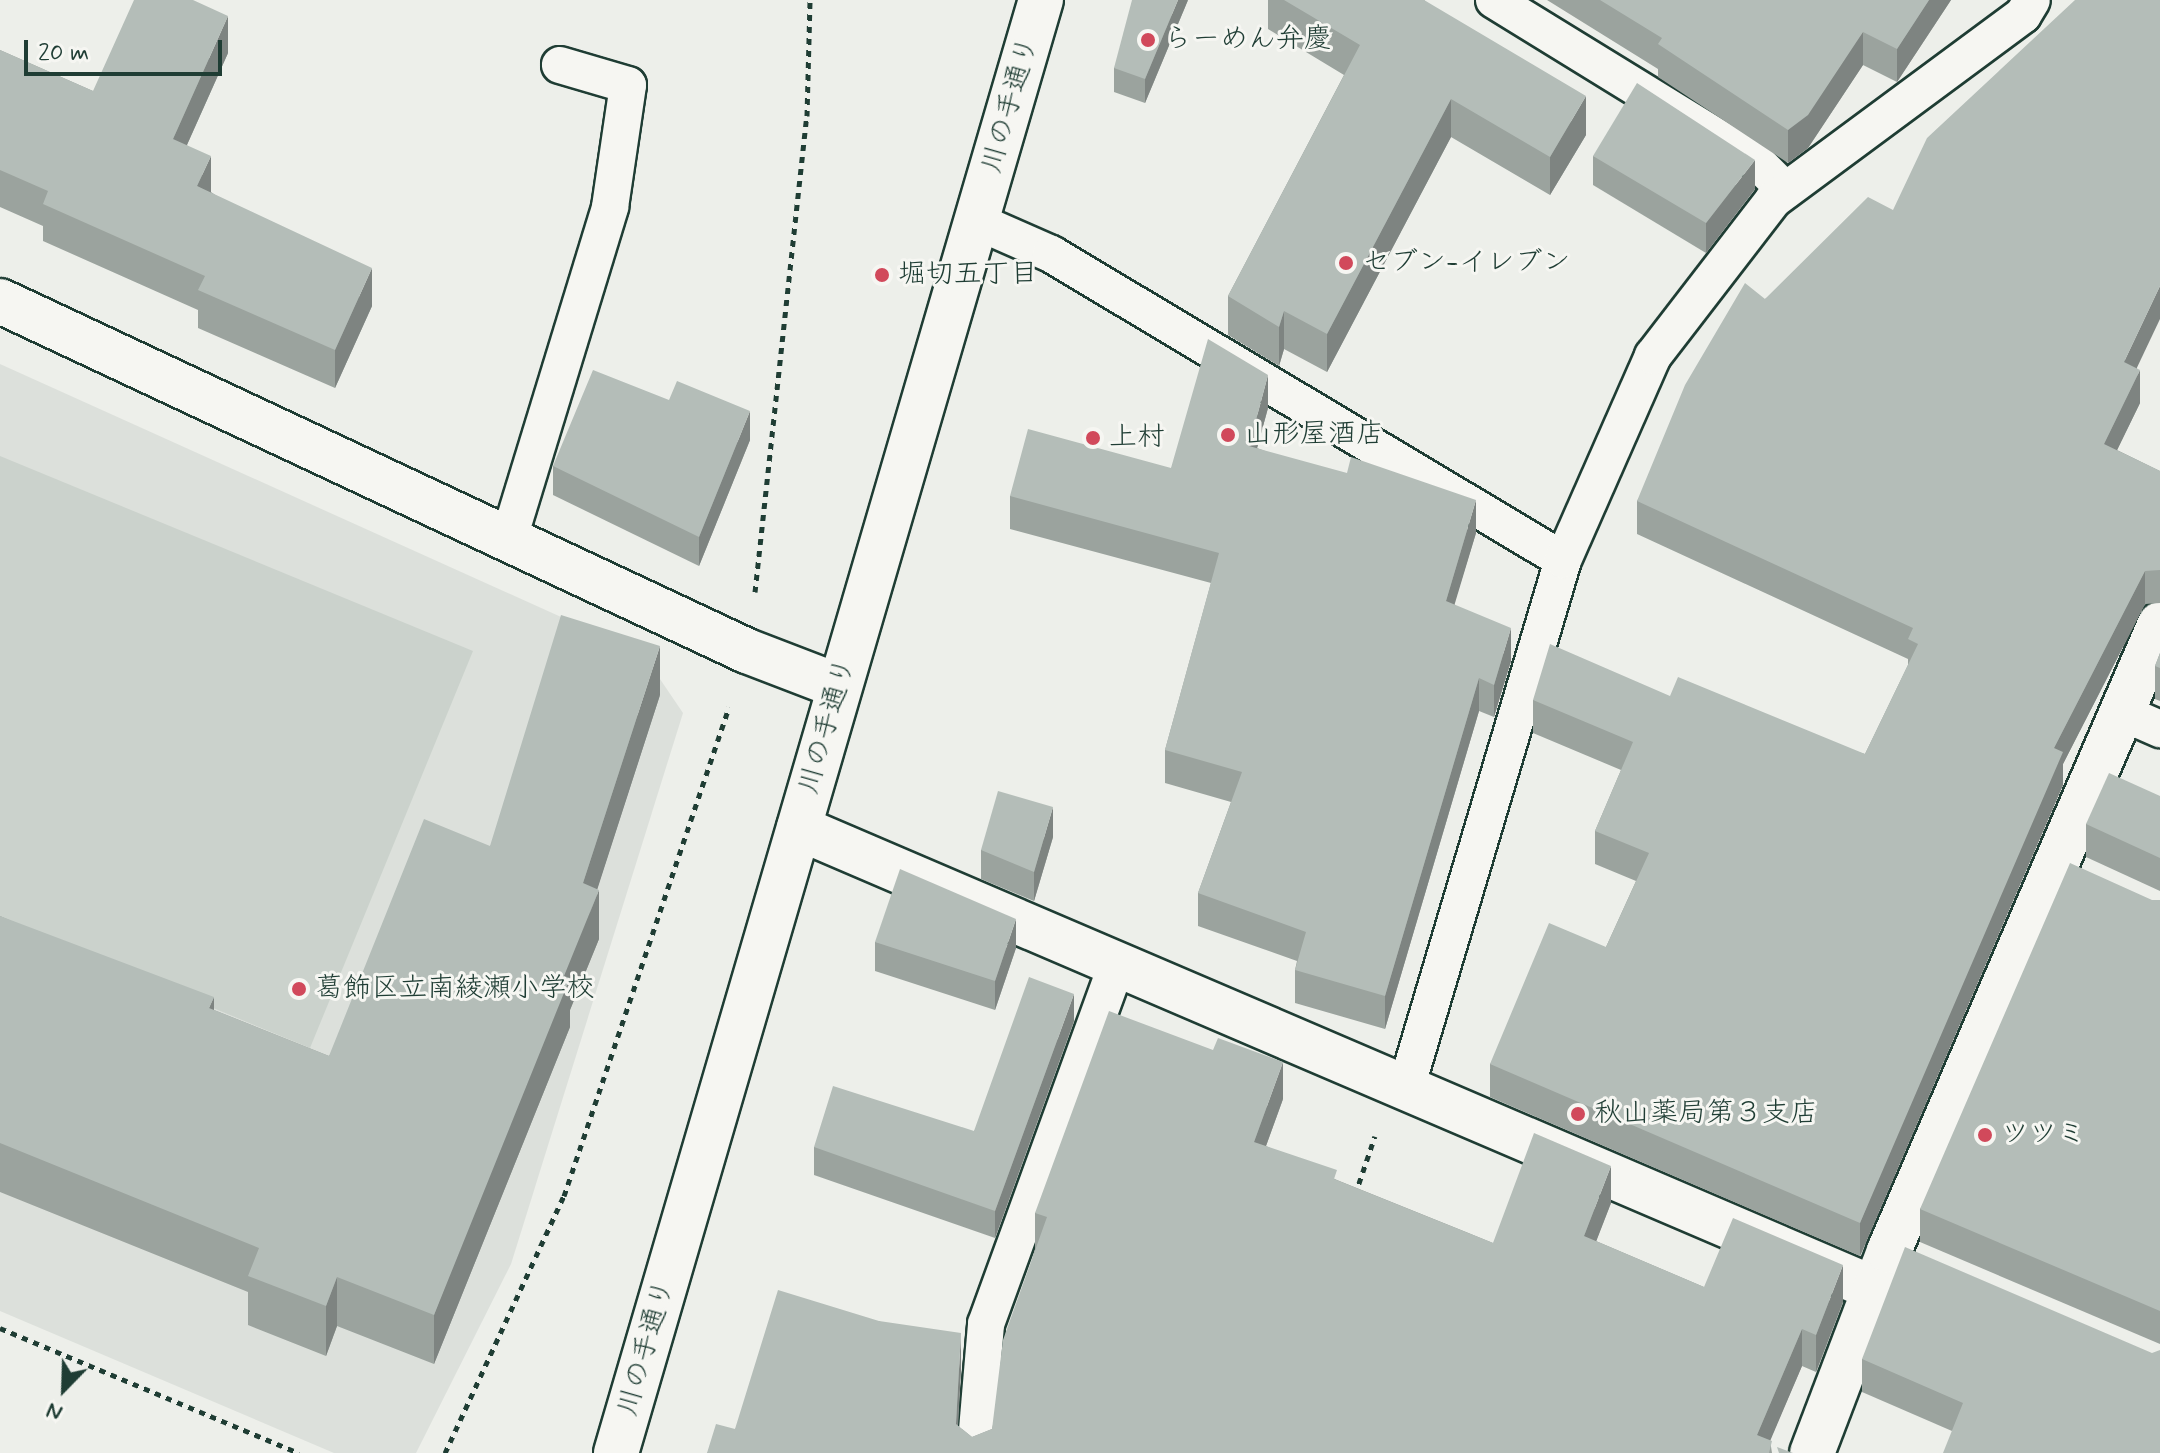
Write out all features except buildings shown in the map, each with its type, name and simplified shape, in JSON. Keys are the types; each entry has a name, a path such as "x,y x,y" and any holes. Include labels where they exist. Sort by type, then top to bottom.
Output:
{"street":[{"name":"川の手通り","path":"616,1453 1041,0"},
{"path":"0,301 747,651 838,686"},
{"path":"1812,1453 2073,874 2121,712 2160,624"},
{"path":"799,828 1118,961 1400,1085 1894,1268"}],"lane":[{"path":"1494,0 1757,162 1785,190"},
{"path":"1400,1085 1563,560 1653,356 1785,190 2023,15 2032,0"},
{"path":"509,538 610,207 628,85 560,65"},
{"path":"976,221 1051,254 1563,560"},
{"path":"2121,712 2160,729"},
{"path":"975,1453 986,1324 1118,961"}],"path":[{"path":"445,1453 564,1196 747,651 807,116 810,0"},
{"path":"1353,1201 1400,1085"},
{"path":"0,1328 299,1453"}],"shaded area":[{"name":"葛飾区立南綾瀬小学校","path":"0,364 643,654 683,713 511,1264 416,1453 334,1453 0,1311"},
{"path":"0,456 473,651 310,1048 0,920"}],"place":[{"name":"らーめん弁慶","path":"1148,40"},
{"name":"セブン-イレブン","path":"1346,263"},
{"name":"堀切五丁目","path":"882,275"},
{"name":"山形屋酒店","path":"1228,435"},
{"name":"上村","path":"1093,438"},
{"name":"葛飾区立南綾瀬小学校","path":"299,989"},
{"name":"秋山薬局第３支店","path":"1578,1114"},
{"name":"ツツミ","path":"1985,1135"}]}
